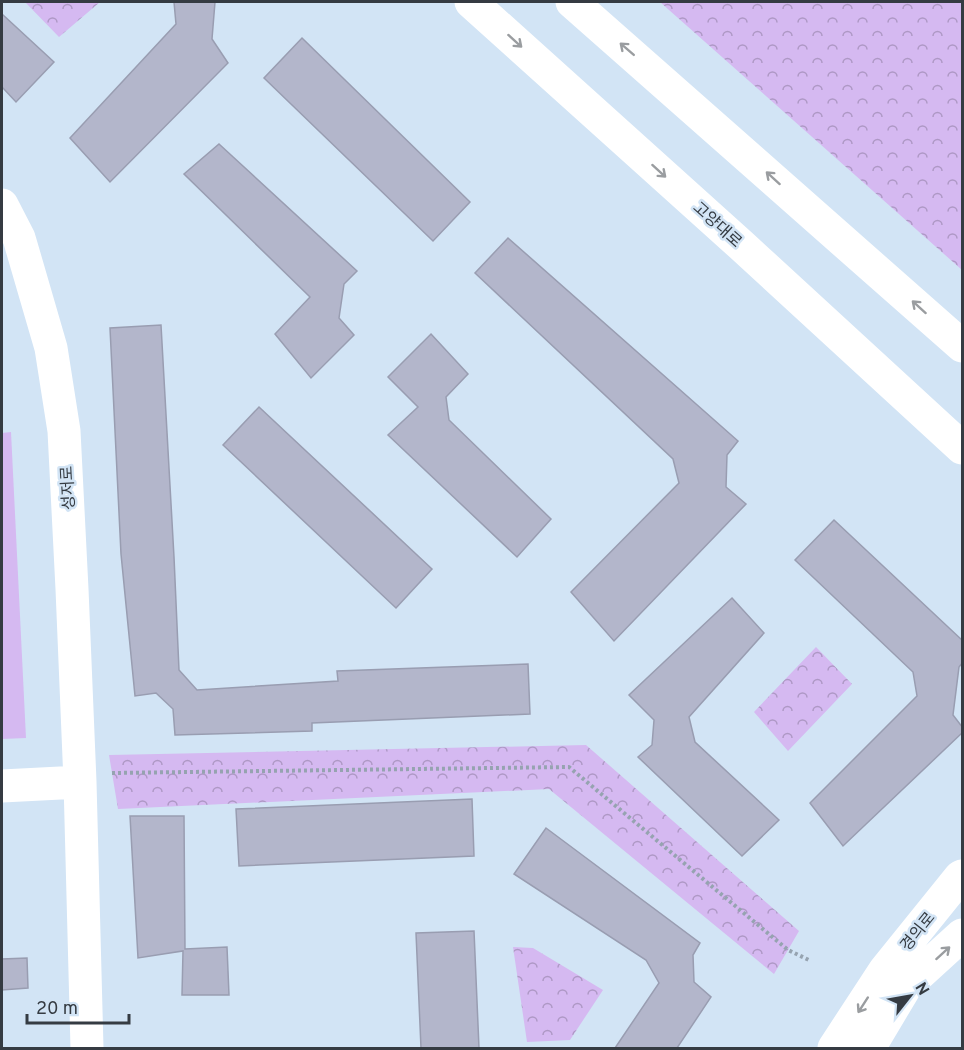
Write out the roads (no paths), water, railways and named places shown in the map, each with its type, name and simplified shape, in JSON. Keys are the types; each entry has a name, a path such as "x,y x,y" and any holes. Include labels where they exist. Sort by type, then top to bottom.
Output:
{"main road":[{"name":"고양대로","path":"471,2 963,448"},
{"path":"572,2 963,346"},
{"name":"성저로","path":"2,205 19,238 51,348 64,431 72,589 93,775 87,1048"},
{"path":"741,245 941,431 963,456"},
{"path":"2,786 93,775"},
{"name":"경의로","path":"834,1048 885,970 963,876"},
{"name":"경의로","path":"869,1048 906,986 963,935"}]}
